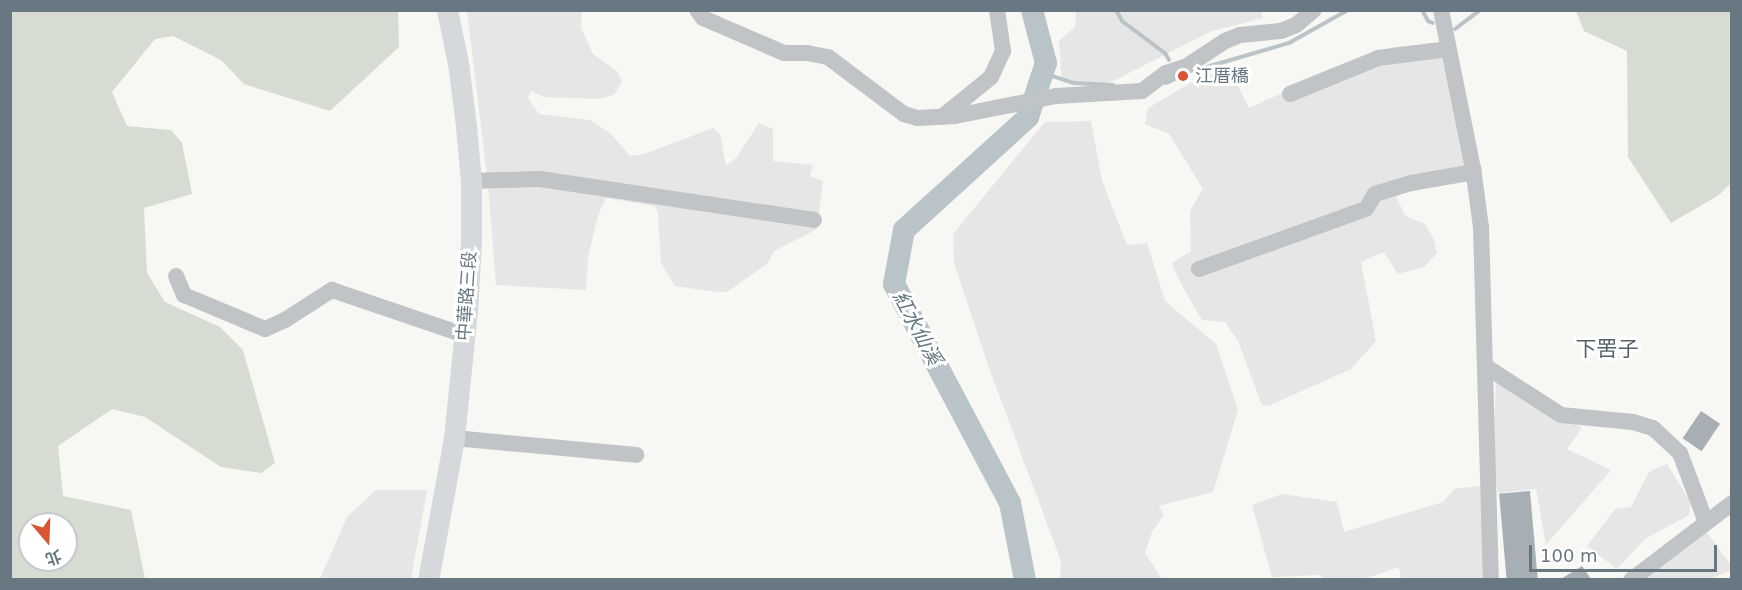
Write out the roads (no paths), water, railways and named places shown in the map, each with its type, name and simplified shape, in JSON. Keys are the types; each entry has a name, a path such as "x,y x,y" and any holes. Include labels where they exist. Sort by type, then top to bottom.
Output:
{"main road":[{"name":"中華路三段","path":"428,579 454,438 471,242 471,181 458,63 447,10"}],"street":[{"path":"698,10 703,18 783,53 807,53 828,57 904,114 917,118 948,117 1056,96 1142,91 1166,73 1187,66 1225,40 1240,34 1281,31 1296,25 1314,10"},
{"path":"948,117 991,76 1003,51 997,10"},
{"path":"1441,10 1474,172 1481,226 1491,579"},
{"path":"1290,94 1378,58 1448,49"},
{"path":"1199,269 1366,209 1375,194 1411,183 1474,172"},
{"path":"471,181 540,179 814,220"},
{"path":"176,276 184,295 265,329 285,320 332,290 464,335"},
{"path":"1485,366 1561,415 1632,422 1653,428 1680,453 1706,522"},
{"path":"454,438 636,455"},
{"path":"1631,579 1731,503"}],"waterway":[{"name":"紅水仙溪","path":"1025,580 1010,503 894,284 904,230 1028,117 1046,63 1032,10"},
{"path":"1116,10 1122,21 1165,53 1169,60"},
{"path":"1193,71 1289,43 1348,10"},
{"path":"1422,10 1428,21 1433,23"},
{"path":"1455,29 1480,10"},
{"path":"1043,73 1073,83 1113,85"},
{"path":"1166,83 1181,76"}],"place":[{"name":"江厝橋","path":"1183,76"}],"district":[{"name":"下罟子","path":"1607,349"}]}
